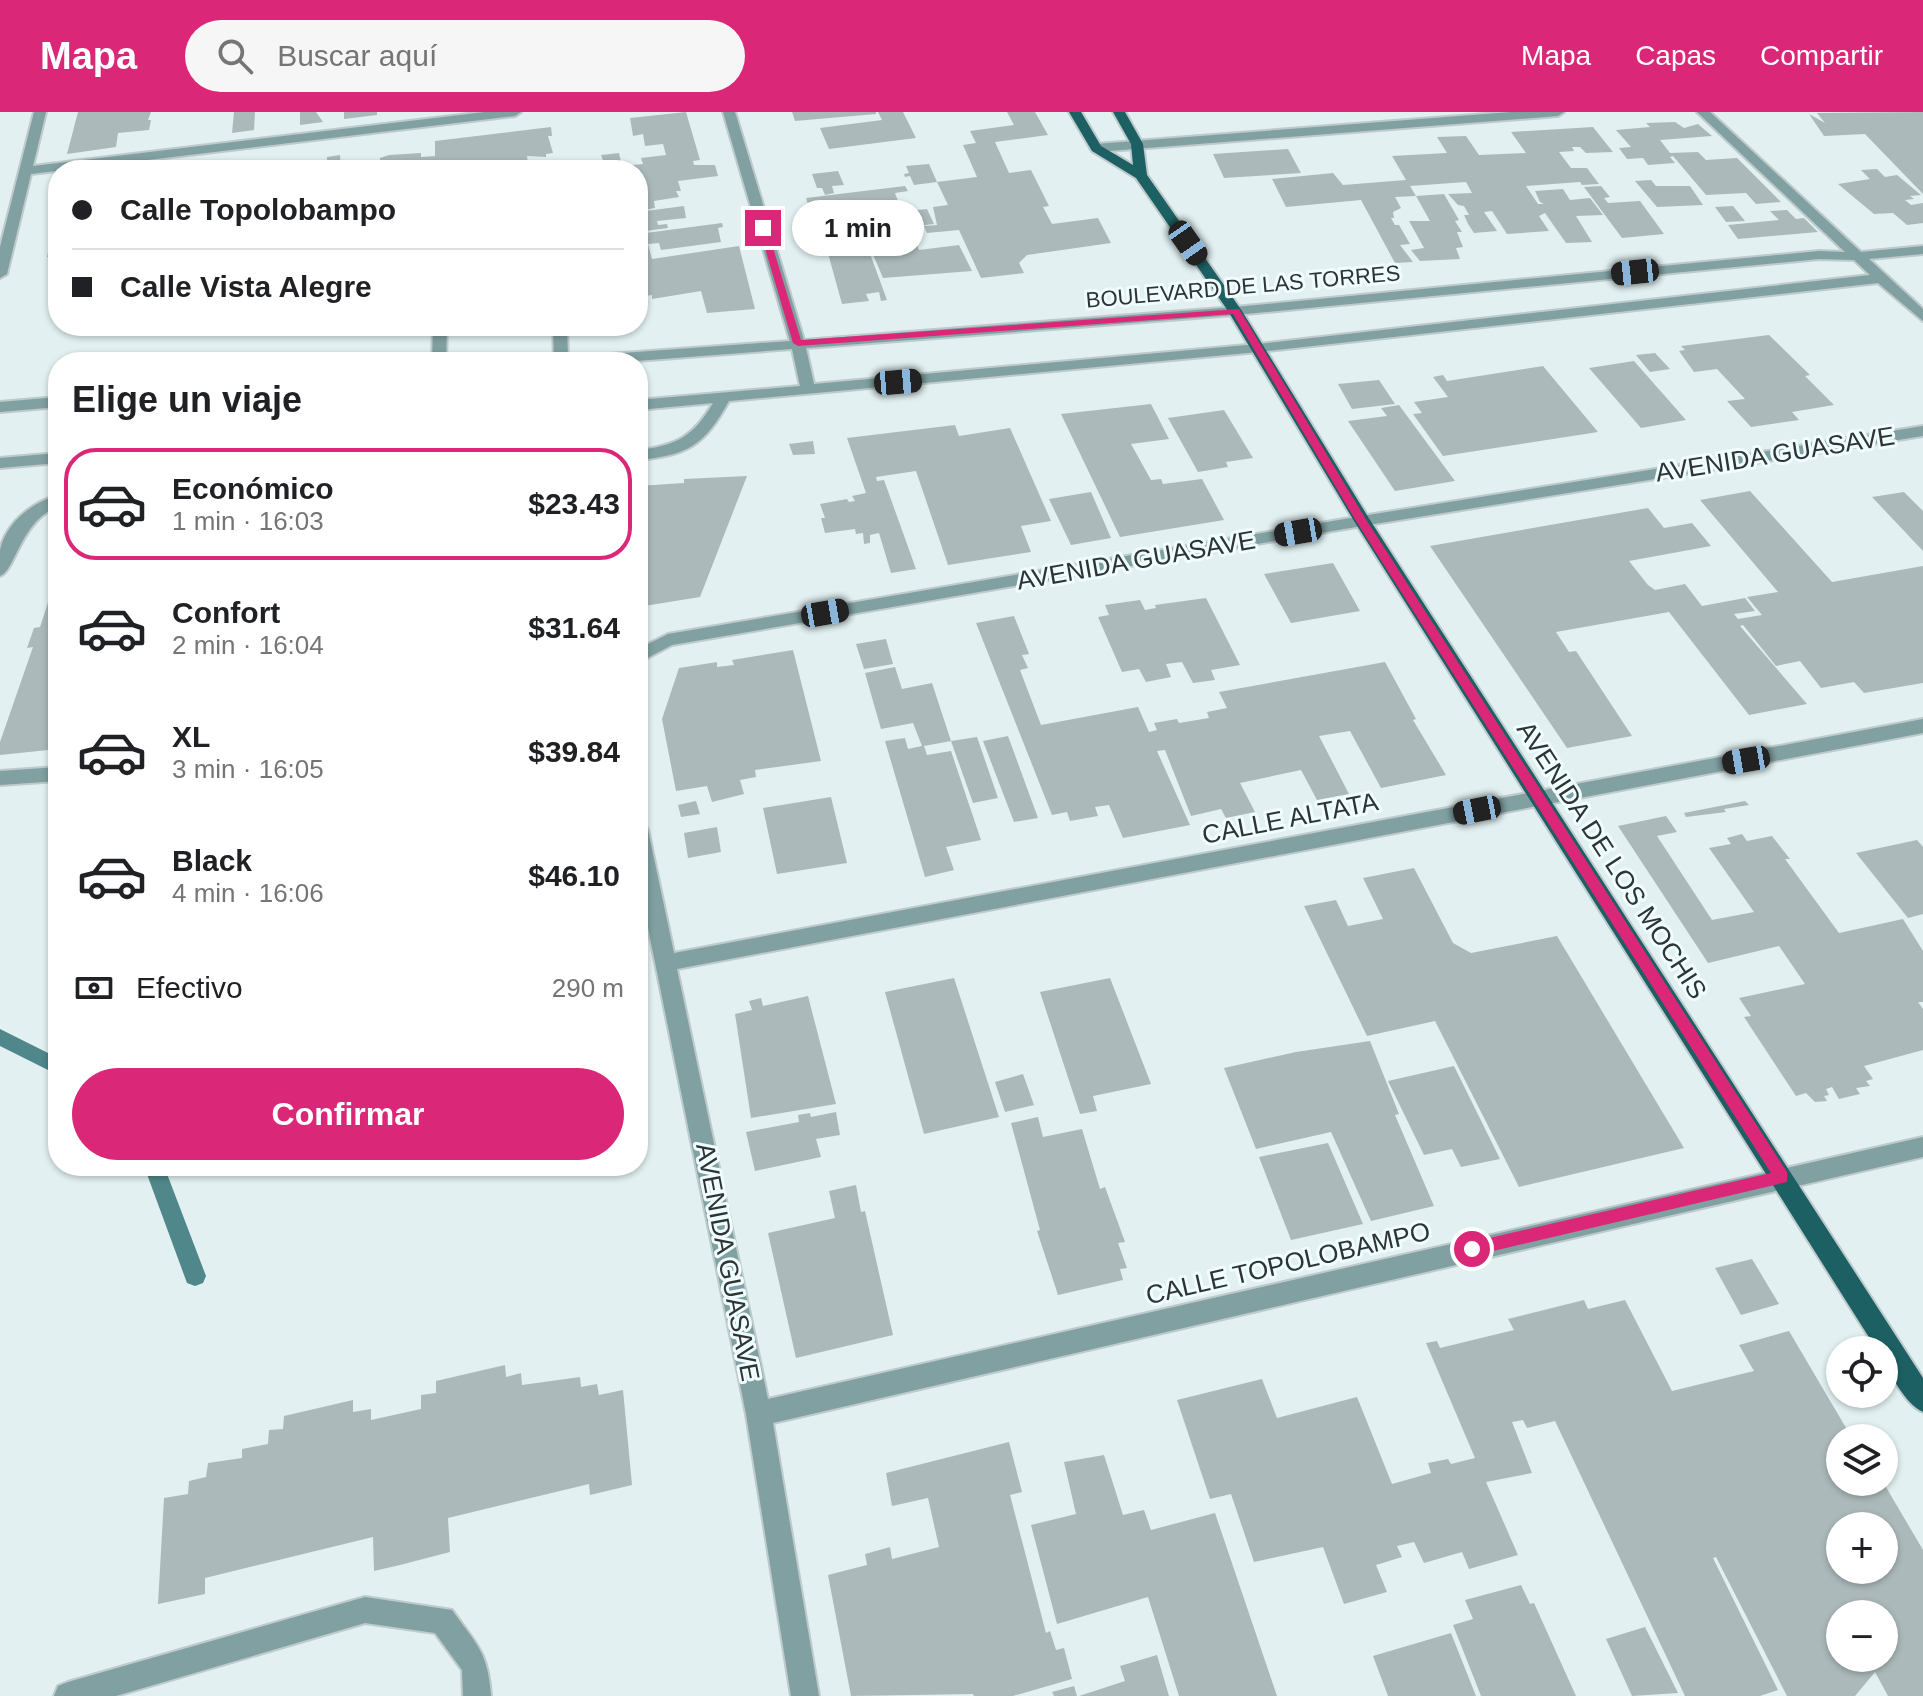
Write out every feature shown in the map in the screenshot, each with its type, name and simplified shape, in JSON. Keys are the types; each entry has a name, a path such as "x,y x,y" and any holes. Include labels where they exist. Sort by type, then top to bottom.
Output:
{"main road":[{"path":"1075,112 1096,148 1141,175"},
{"path":"1119,112 1137,144 1141,175"},
{"name":"AVENIDA DE LOS MOCHIS","path":"1141,175 1235,311 1362,521 1923,1400"}],"street":[{"path":"0,274 40,112"},
{"path":"116,160 515,112"},
{"path":"729,112 798,343 808,390"},
{"path":"1096,148 1431,116 1558,112"},
{"path":"1703,112 1923,317"},
{"path":"25,171 48,168"},
{"name":"BOULEVARD DE LAS TORRES","path":"648,355 1235,311 1819,255 1858,256 1923,250"},
{"path":"648,404 1258,348 1882,278"},
{"path":"648,453 684,448 705,431 723,398"},
{"path":"0,407 48,403"},
{"name":"AVENIDA GUASAVE","path":"648,651 668,640 1362,521 1923,431"},
{"path":"0,463 48,459"},
{"path":"0,570 17,530 31,512 48,504"},
{"name":"CALLE ALTATA","path":"668,962 1923,726"},
{"path":"0,778 48,775"},
{"name":"AVENIDA GUASAVE","path":"648,874 759,1414 805,1696"},
{"name":"CALLE TOPOLOBAMPO","path":"759,1414 1781,1177 1923,1147"},
{"path":"68,1696 365,1610 442,1620 475,1666 477,1696"}],"building":[{"path":"78,112 151,112 148,120 151,120 149,130 118,133 116,147 67,154"},
{"path":"234,112 255,112 254,130 232,133"},
{"path":"300,112 316,112 323,122 300,125"},
{"path":"344,112 377,112 377,115 344,119"},
{"path":"686,112 700,160 693,161 694,165 715,165 718,176 678,181 681,191 676,191 679,197 654,201 655,208 648,209 648,160 641,158 666,155 663,144 645,146 643,134 633,136 630,118"},
{"path":"792,112 876,112 876,114 795,121"},
{"path":"878,112 903,112 916,138 829,149 820,128 882,120"},
{"path":"1007,112 1035,112 1048,135 995,142 1009,173 1031,170 1049,206 1043,207 1052,224 1098,218 1111,243 1027,255 1019,263 1024,273 981,278 959,230 927,233 924,226 937,225 933,207 948,205 937,182 977,177 963,145 976,143 970,131 1014,125"},
{"path":"1923,112 1923,194 1865,134 1824,136 1809,114 1825,123 1817,113"},
{"path":"1675,122 1684,128 1698,124 1712,136 1660,140 1670,153 1698,152 1706,160 1737,158 1781,202 1756,204 1746,193 1706,195 1673,156 1670,157 1675,163 1648,165 1643,158 1627,159 1619,148 1631,147 1616,130 1650,127 1646,123"},
{"path":"551,127 552,136 548,136 553,153 546,154 546,157 527,156 528,160 380,160 389,155 421,153 421,157 435,156 435,141"},
{"path":"1593,127 1613,152 1586,153 1580,147 1572,147 1574,151 1559,152 1571,168 1587,168 1599,184 1582,185 1580,182 1526,186 1538,204 1544,204 1535,191 1563,189 1570,200 1590,198 1603,215 1576,216 1592,242 1566,243 1545,213 1539,216 1549,231 1507,234 1492,211 1484,212 1497,231 1474,233 1464,215 1469,215 1464,206 1458,205 1448,194 1472,193 1466,182 1410,186 1416,196 1395,197 1401,208 1393,212 1394,218 1391,218 1410,244 1400,245 1413,262 1395,263 1361,200 1286,207 1272,179 1333,173 1343,185 1406,180 1392,156 1447,153 1437,137 1466,136 1479,155 1526,153 1511,132"},
{"path":"1288,149 1301,173 1224,178 1213,154"},
{"path":"619,153 621,160 603,160 601,155"},
{"path":"340,155 340,160 327,160 327,157"},
{"path":"929,164 937,182 914,185 910,176 905,177 904,174 909,173 906,166"},
{"path":"1877,169 1885,177 1897,175 1921,195 1905,200 1911,205 1923,203 1923,223 1907,225 1893,213 1874,214 1838,184 1870,179 1861,170"},
{"path":"838,171 844,185 832,186 834,193 825,195 822,188 817,188 812,174"},
{"path":"1651,180 1656,186 1690,186 1703,205 1657,207 1635,181"},
{"path":"905,186 908,191 895,193 898,201 847,207 851,217 927,209 934,224 883,230 886,238 879,240 873,227 861,229 887,300 881,301 879,292 866,294 869,301 842,304 826,246 834,245 833,232 827,233 822,221 814,222 806,198"},
{"path":"1601,186 1610,197 1604,198 1608,203 1640,201 1664,234 1622,238 1584,187"},
{"path":"1444,194 1459,220 1455,221 1462,232 1457,232 1463,247 1456,248 1460,259 1420,261 1411,250 1424,248 1409,221 1430,221 1416,196"},
{"path":"684,206 686,218 657,221 658,225 667,224 668,228 648,231 648,211"},
{"path":"1733,206 1745,221 1726,222 1715,207"},
{"path":"1787,210 1796,219 1804,218 1818,232 1738,239 1728,225 1779,220 1770,211"},
{"path":"722,223 723,227 718,228 721,242 661,250 659,243 648,244 648,233"},
{"path":"913,235 919,250 959,245 972,271 883,278 869,245"},
{"path":"648,244 652,259 739,246 755,309 707,313 701,291 652,299 652,295 648,296"},
{"path":"1769,335 1810,375 1805,376 1834,405 1792,412 1799,420 1751,427 1727,401 1745,399 1717,369 1694,372 1679,351 1685,350 1681,346"},
{"path":"1655,353 1670,369 1650,372 1636,355"},
{"path":"1634,361 1686,420 1641,428 1589,368"},
{"path":"1543,366 1598,432 1443,456 1413,414 1422,413 1414,402 1448,397 1433,377 1443,375 1447,381"},
{"path":"1379,380 1395,404 1352,409 1338,384"},
{"path":"1151,404 1169,439 1131,444 1151,480 1161,479 1163,484 1202,479 1224,520 1120,537 1061,414"},
{"path":"1399,405 1455,481 1395,491 1348,421 1387,416 1381,408"},
{"path":"1224,410 1253,458 1226,462 1228,467 1198,472 1168,418"},
{"path":"955,425 959,436 1010,428 1051,521 1021,526 1031,552 948,565 916,471 876,477 877,481 884,480 916,569 891,573 879,533 870,535 870,543 864,544 863,533 856,534 855,529 825,533 821,518 825,518 820,504 847,499 849,502 855,501 852,496 866,493 847,438"},
{"path":"813,441 815,454 793,455 789,444"},
{"path":"747,476 700,597 648,605 648,485 684,483 684,479"},
{"path":"1750,491 1832,582 1923,566 1923,683 1864,693 1854,682 1821,688 1800,661 1776,666 1743,625 1740,626 1807,704 1749,715 1669,612 1556,632 1569,652 1576,651 1632,736 1567,748 1430,546 1648,508 1664,528 1692,523 1711,546 1629,561 1648,585 1655,590 1685,584 1702,606 1745,598 1755,611 1734,614 1738,619 1762,615 1747,597 1778,592 1700,500"},
{"path":"1091,492 1111,538 1071,545 1049,499"},
{"path":"1904,492 1923,511 1923,551 1872,497"},
{"path":"1333,563 1360,611 1291,623 1264,574"},
{"path":"1206,598 1240,665 1211,670 1215,680 1193,683 1182,662 1166,664 1171,677 1146,682 1139,669 1122,672 1098,617 1109,615 1105,605 1140,600 1145,610 1156,608 1155,605"},
{"path":"48,603 48,750 0,755 0,742 33,647 27,648 34,628 40,627"},
{"path":"1014,616 1029,654 1022,655 1028,668 1020,670 1041,725 1138,707 1149,732 1157,730 1154,723 1209,718 1207,712 1227,708 1219,692 1385,662 1416,719 1413,720 1446,775 1381,788 1350,731 1319,736 1349,794 1317,800 1301,770 1240,783 1255,812 1226,818 1221,809 1191,816 1165,750 1157,751 1190,825 1123,838 1109,805 1095,807 1098,816 1070,821 1067,812 1052,815 976,623"},
{"path":"886,639 893,664 864,669 856,644"},
{"path":"793,650 821,761 755,770 756,777 740,780 744,794 712,802 707,786 676,791 662,719 679,668 717,662 717,667 734,665 732,660"},
{"path":"895,667 902,689 932,683 951,741 924,746 927,755 951,751 981,840 946,847 954,870 925,877 885,741 905,738 908,749 922,746 913,723 881,729 865,673"},
{"path":"1008,736 1038,818 1014,822 983,741"},
{"path":"977,737 998,798 973,803 951,741"},
{"path":"831,797 847,863 777,874 763,808"},
{"path":"696,801 700,814 681,817 678,805"},
{"path":"1745,801 1749,805 1724,809 1726,812 1686,817 1684,813"},
{"path":"1666,816 1677,832 1657,836 1712,920 1754,912 1709,848 1731,844 1727,838 1742,834 1747,841 1772,836 1839,933 1903,919 1923,951 1923,1002 1918,1002 1923,1009 1923,1050 1864,1066 1873,1079 1866,1081 1870,1086 1856,1088 1860,1094 1839,1099 1832,1087 1826,1089 1829,1095 1824,1096 1827,1101 1815,1102 1806,1093 1796,1096 1744,1017 1751,1016 1739,998 1805,984 1779,946 1708,963 1618,826"},
{"path":"717,827 721,852 688,858 684,833"},
{"path":"1917,840 1923,847 1923,914 1908,918 1856,853"},
{"path":"1414,868 1453,943 1471,953 1557,936 1684,1148 1519,1187 1435,1021 1367,1036 1304,906 1336,900 1348,926 1383,919 1363,878"},
{"path":"954,978 999,1117 924,1134 885,992"},
{"path":"1110,978 1151,1084 1093,1096 1097,1111 1080,1114 1040,992"},
{"path":"808,996 836,1104 751,1118 735,1014 752,1010 749,1001 761,998 763,1006"},
{"path":"1370,1041 1399,1114 1395,1115 1434,1206 1371,1221 1331,1132 1256,1149 1224,1068 1296,1052"},
{"path":"1454,1066 1500,1159 1461,1167 1452,1149 1424,1155 1388,1081"},
{"path":"1023,1074 1034,1105 1005,1112 995,1082"},
{"path":"836,1112 840,1135 816,1139 821,1157 755,1171 746,1132 799,1122 798,1115 810,1113 811,1117"},
{"path":"1038,1117 1043,1137 1082,1129 1100,1189 1105,1187 1125,1242 1118,1243 1127,1268 1120,1269 1123,1280 1058,1295 1037,1231 1040,1230 1011,1123"},
{"path":"1328,1143 1363,1224 1291,1240 1259,1157"},
{"path":"856,1185 861,1212 865,1211 893,1335 796,1358 768,1233 835,1218 829,1191"},
{"path":"1752,1259 1779,1304 1741,1315 1715,1268"},
{"path":"1584,1300 1588,1309 1625,1300 1672,1391 1754,1371 1739,1345 1789,1331 1826,1394 1826,1408 1834,1408 1844,1424 1826,1424 1826,1496 1891,1496 1923,1550 1923,1696 1888,1696 1875,1672 1855,1696 1787,1696 1716,1557 1713,1558 1778,1690 1760,1696 1685,1696 1555,1421 1527,1428 1523,1420 1512,1422 1532,1473 1486,1482 1518,1555 1469,1569 1462,1552 1424,1563 1414,1542 1397,1546 1402,1557 1376,1565 1387,1592 1344,1604 1323,1547 1254,1562 1231,1494 1210,1499 1177,1400 1262,1379 1277,1418 1357,1397 1392,1484 1431,1473 1428,1463 1448,1459 1451,1464 1475,1458 1426,1343 1437,1341 1440,1348 1514,1330 1508,1319"},
{"path":"505,1365 506,1377 521,1373 522,1385 580,1377 581,1387 597,1384 599,1395 623,1390 632,1485 590,1495 589,1484 448,1518 450,1552 400,1565 374,1571 373,1537 205,1578 205,1594 158,1604 164,1498 188,1494 189,1481 206,1477 208,1463 242,1458 242,1449 268,1444 269,1430 283,1429 284,1416 353,1400 353,1412 371,1409 371,1420 421,1409 421,1395 436,1393 436,1381"},
{"path":"1009,1442 1022,1492 1010,1495 1046,1633 1050,1631 1056,1650 1064,1648 1072,1679 1013,1696 851,1696 828,1575 867,1565 865,1554 890,1547 892,1559 939,1547 928,1498 892,1506 886,1473"},
{"path":"1104,1455 1123,1515 1144,1510 1151,1530 1215,1513 1277,1696 1179,1696 1148,1597 1057,1624 1031,1525 1076,1514 1064,1462"},
{"path":"1521,1585 1530,1604 1534,1603 1576,1696 1481,1696 1453,1625 1473,1619 1465,1600"},
{"path":"1645,1627 1678,1693 1632,1696 1606,1639"},
{"path":"1451,1633 1476,1696 1388,1696 1373,1656"},
{"path":"1157,1655 1169,1696 1079,1696 1125,1681 1120,1666"},
{"path":"1074,1686 1077,1696 1054,1696 1052,1692"}],"waterway":[{"path":"0,1037 48,1062"},
{"path":"158,1176 195,1276"}],"route":[{"path":"763,228 798,343 1235,311 1362,521 1781,1177 1472,1249"}]}
